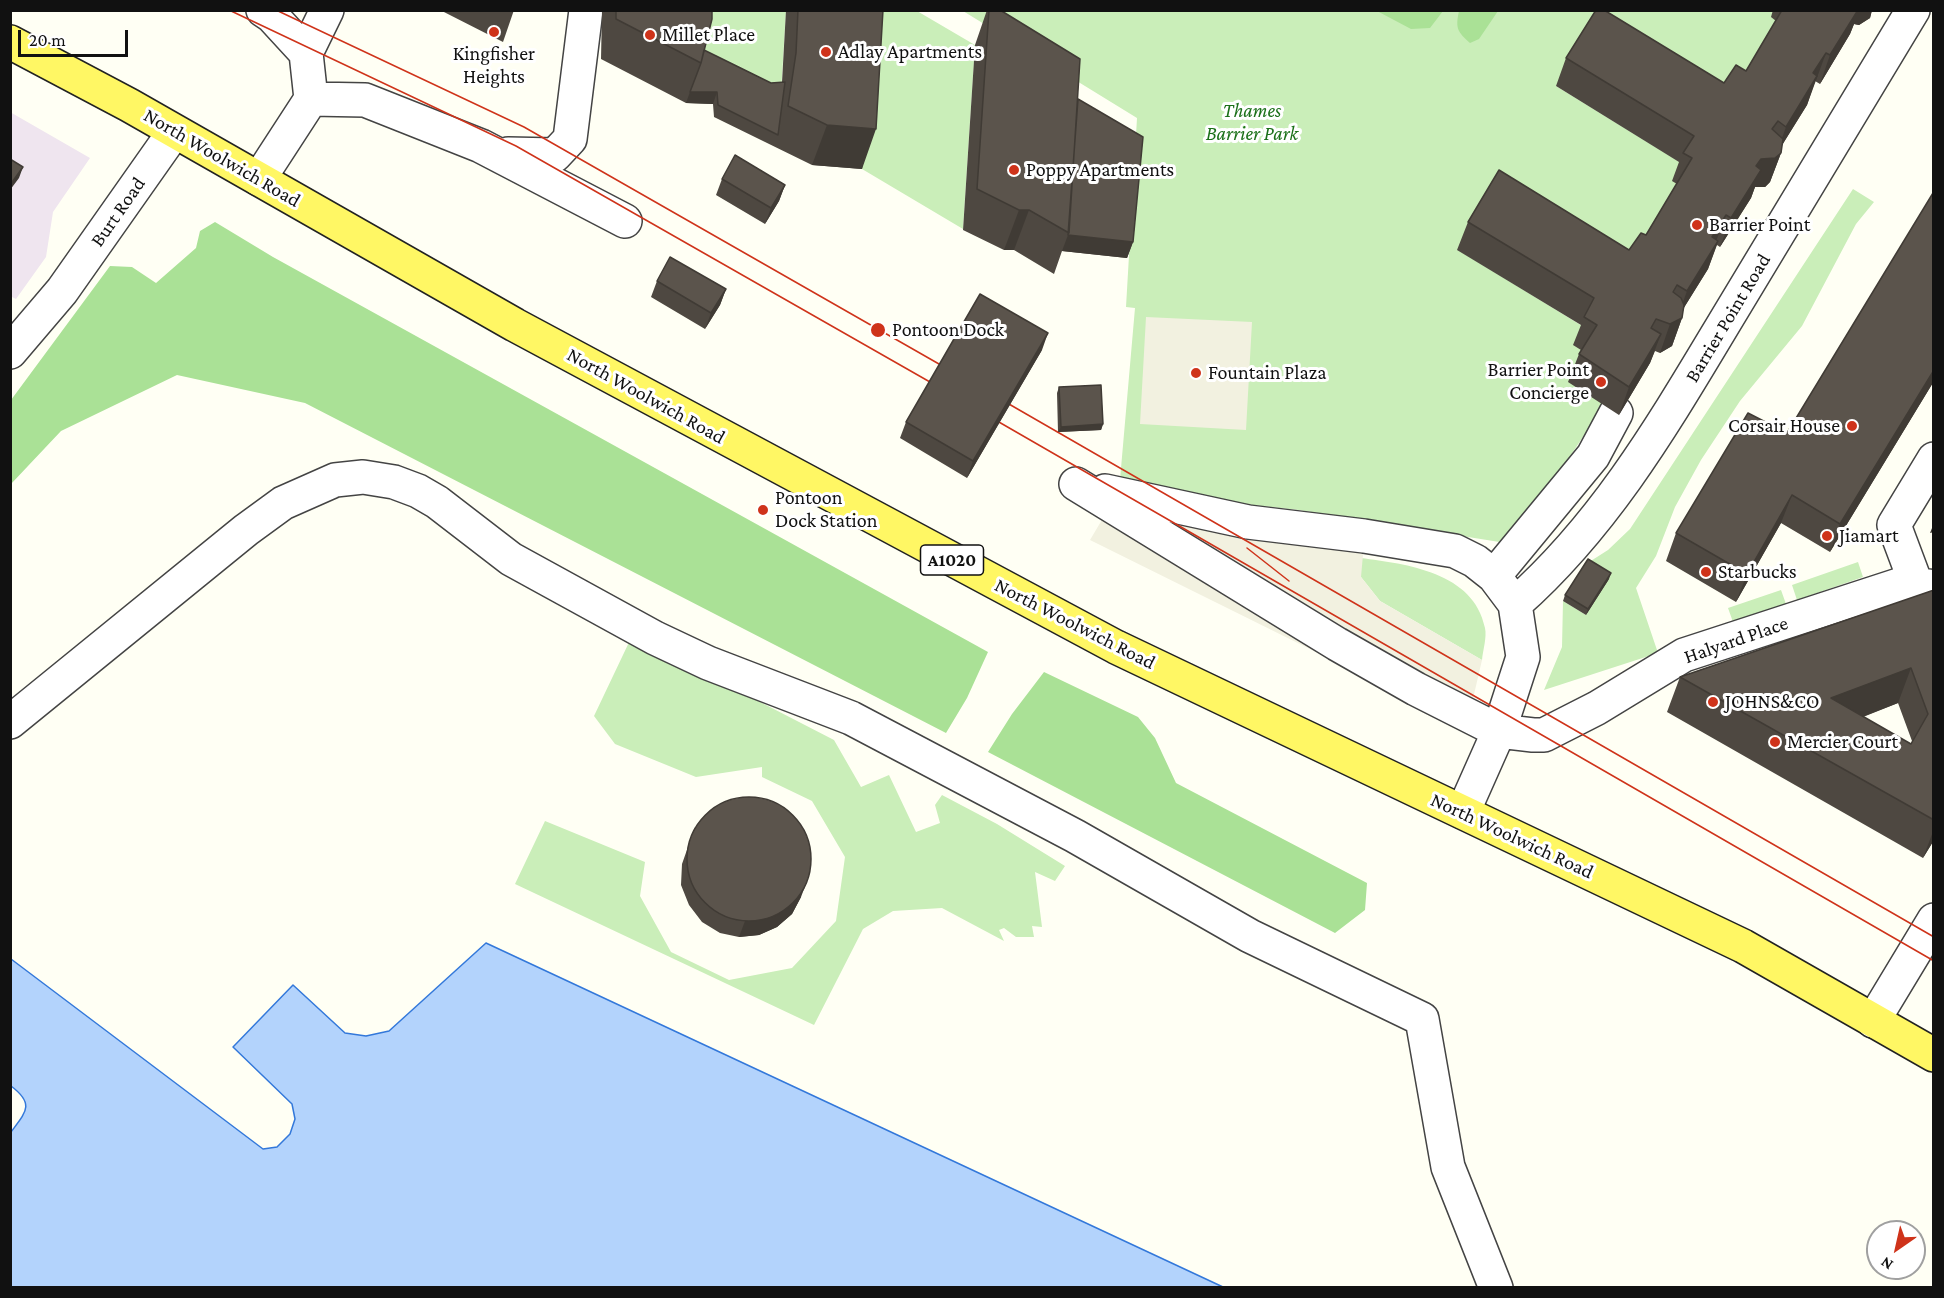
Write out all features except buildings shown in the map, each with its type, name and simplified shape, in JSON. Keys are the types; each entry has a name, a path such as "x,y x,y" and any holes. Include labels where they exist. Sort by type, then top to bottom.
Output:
{"main road":[{"name":"North Woolwich Road","path":"10,42 120,100 525,331 1106,641 1743,946 1934,1055"}],"street":[{"path":"263,10 272,16 306,53"},
{"path":"259,179 311,99 306,53 327,10"},
{"path":"497,154 555,155 570,139 586,10"},
{"name":"Barrier Point Road","path":"1515,604 1544,579 1576,544 1640,463 1913,10"},
{"path":"311,99 365,99 497,154 625,221"},
{"name":"Burt Road","path":"10,352 62,291 174,132"},
{"path":"1494,576 1593,456 1616,413"},
{"path":"1922,585 1894,525 1934,459"},
{"path":"10,722 246,530 283,503 335,480 363,477 394,482 437,502 511,559 654,638 718,667 851,718 1075,836 1250,936 1422,1019 1448,1167 1496,1287"},
{"path":"1463,812 1499,731 1523,657 1515,604 1494,576 1475,561 1455,551 1364,536 1248,522 1076,484 1337,644 1499,731"},
{"name":"Halyard Place","path":"1499,731 1544,735 1597,708 1684,655 1922,585"},
{"path":"1873,1021 1934,920"}],"shaded area":[{"path":"10,112 90,158 53,212 46,257 16,299 10,296"},
{"name":"Fountain Plaza","path":"1146,317 1252,322 1246,430 1140,424"},
{"path":"1119,491 1231,502 1366,521 1361,577 1380,601 1482,660 1469,716 1330,659 1090,540"}],"green space":[{"path":"1459,10 1498,11 1479,39 1470,43 1458,30"},
{"name":"Thames Barrier Park","path":"1775,10 1781,24 1736,100 1556,86 1683,164 1682,187 1635,264 1458,250 1584,327 1587,354 1604,405 1512,544 1299,510 1119,491 1135,308 1126,307 1137,118 963,11"},
{"path":"698,11 786,11 781,93 698,60"},
{"path":"871,11 917,11 975,45 963,229 862,169"},
{"path":"1377,11 1443,11 1430,28 1411,29"},
{"path":"1853,189 1874,202 1856,224 1802,326 1740,401 1701,460 1675,507 1656,556 1636,588 1658,653 1544,690 1562,647 1563,601 1586,615 1586,564 1608,550 1630,529"},
{"path":"215,222 273,257 988,652 967,698 946,733 305,403 177,375 61,431 11,484 11,400 110,266 132,267 156,283 196,248 200,231"},
{"path":"1361,558 1417,568 1436,574 1467,594 1478,609 1485,628 1482,660 1380,601 1361,577"},
{"path":"1858,562 1863,577 1797,600 1792,585"},
{"path":"1781,590 1786,604 1733,622 1728,608"},
{"path":"632,636 834,740 861,787 889,775 916,832 940,823 935,805 942,795 997,824 1065,866 1055,881 1035,872 1042,927 1032,926 1034,937 1016,937 1004,928 999,930 1004,941 942,908 893,911 863,929 814,1025 515,884 545,821 645,862 640,896 671,952 729,980 792,968 836,921 845,857 812,801 762,777 762,767 696,777 615,744 594,716"},
{"path":"1044,672 1138,717 1155,738 1176,783 1367,883 1365,910 1335,933 988,752 1012,714"}],"water":[{"path":"486,943 1223,1287 11,1287 11,1132 21,1119 26,1103 19,1092 11,1086 11,959 263,1149 277,1147 290,1134 295,1119 292,1104 233,1047 293,985 345,1033 366,1036 389,1031"}],"tram line":[{"path":"229,10 516,146 944,390"},
{"path":"276,10 524,127 953,372"},
{"path":"995,396 1934,937"},
{"path":"985,414 1934,961"},
{"path":"1247,548 1289,581"}],"place":[{"name":"Kingfisher Heights","path":"494,32"},
{"name":"Millet Place","path":"650,35"},
{"name":"Adlay Apartments","path":"826,52"},
{"name":"Poppy Apartments","path":"1014,170"},
{"name":"Barrier Point","path":"1697,225"},
{"name":"Pontoon Dock","path":"878,330"},
{"name":"Fountain Plaza","path":"1196,373"},
{"name":"Barrier Point Concierge","path":"1601,382"},
{"name":"Corsair House","path":"1852,426"},
{"name":"Pontoon Dock Station","path":"763,510"},
{"name":"Jiamart","path":"1827,536"},
{"name":"Starbucks","path":"1706,572"},
{"name":"JOHNS&CO","path":"1713,702"},
{"name":"Mercier Court","path":"1775,742"}]}
